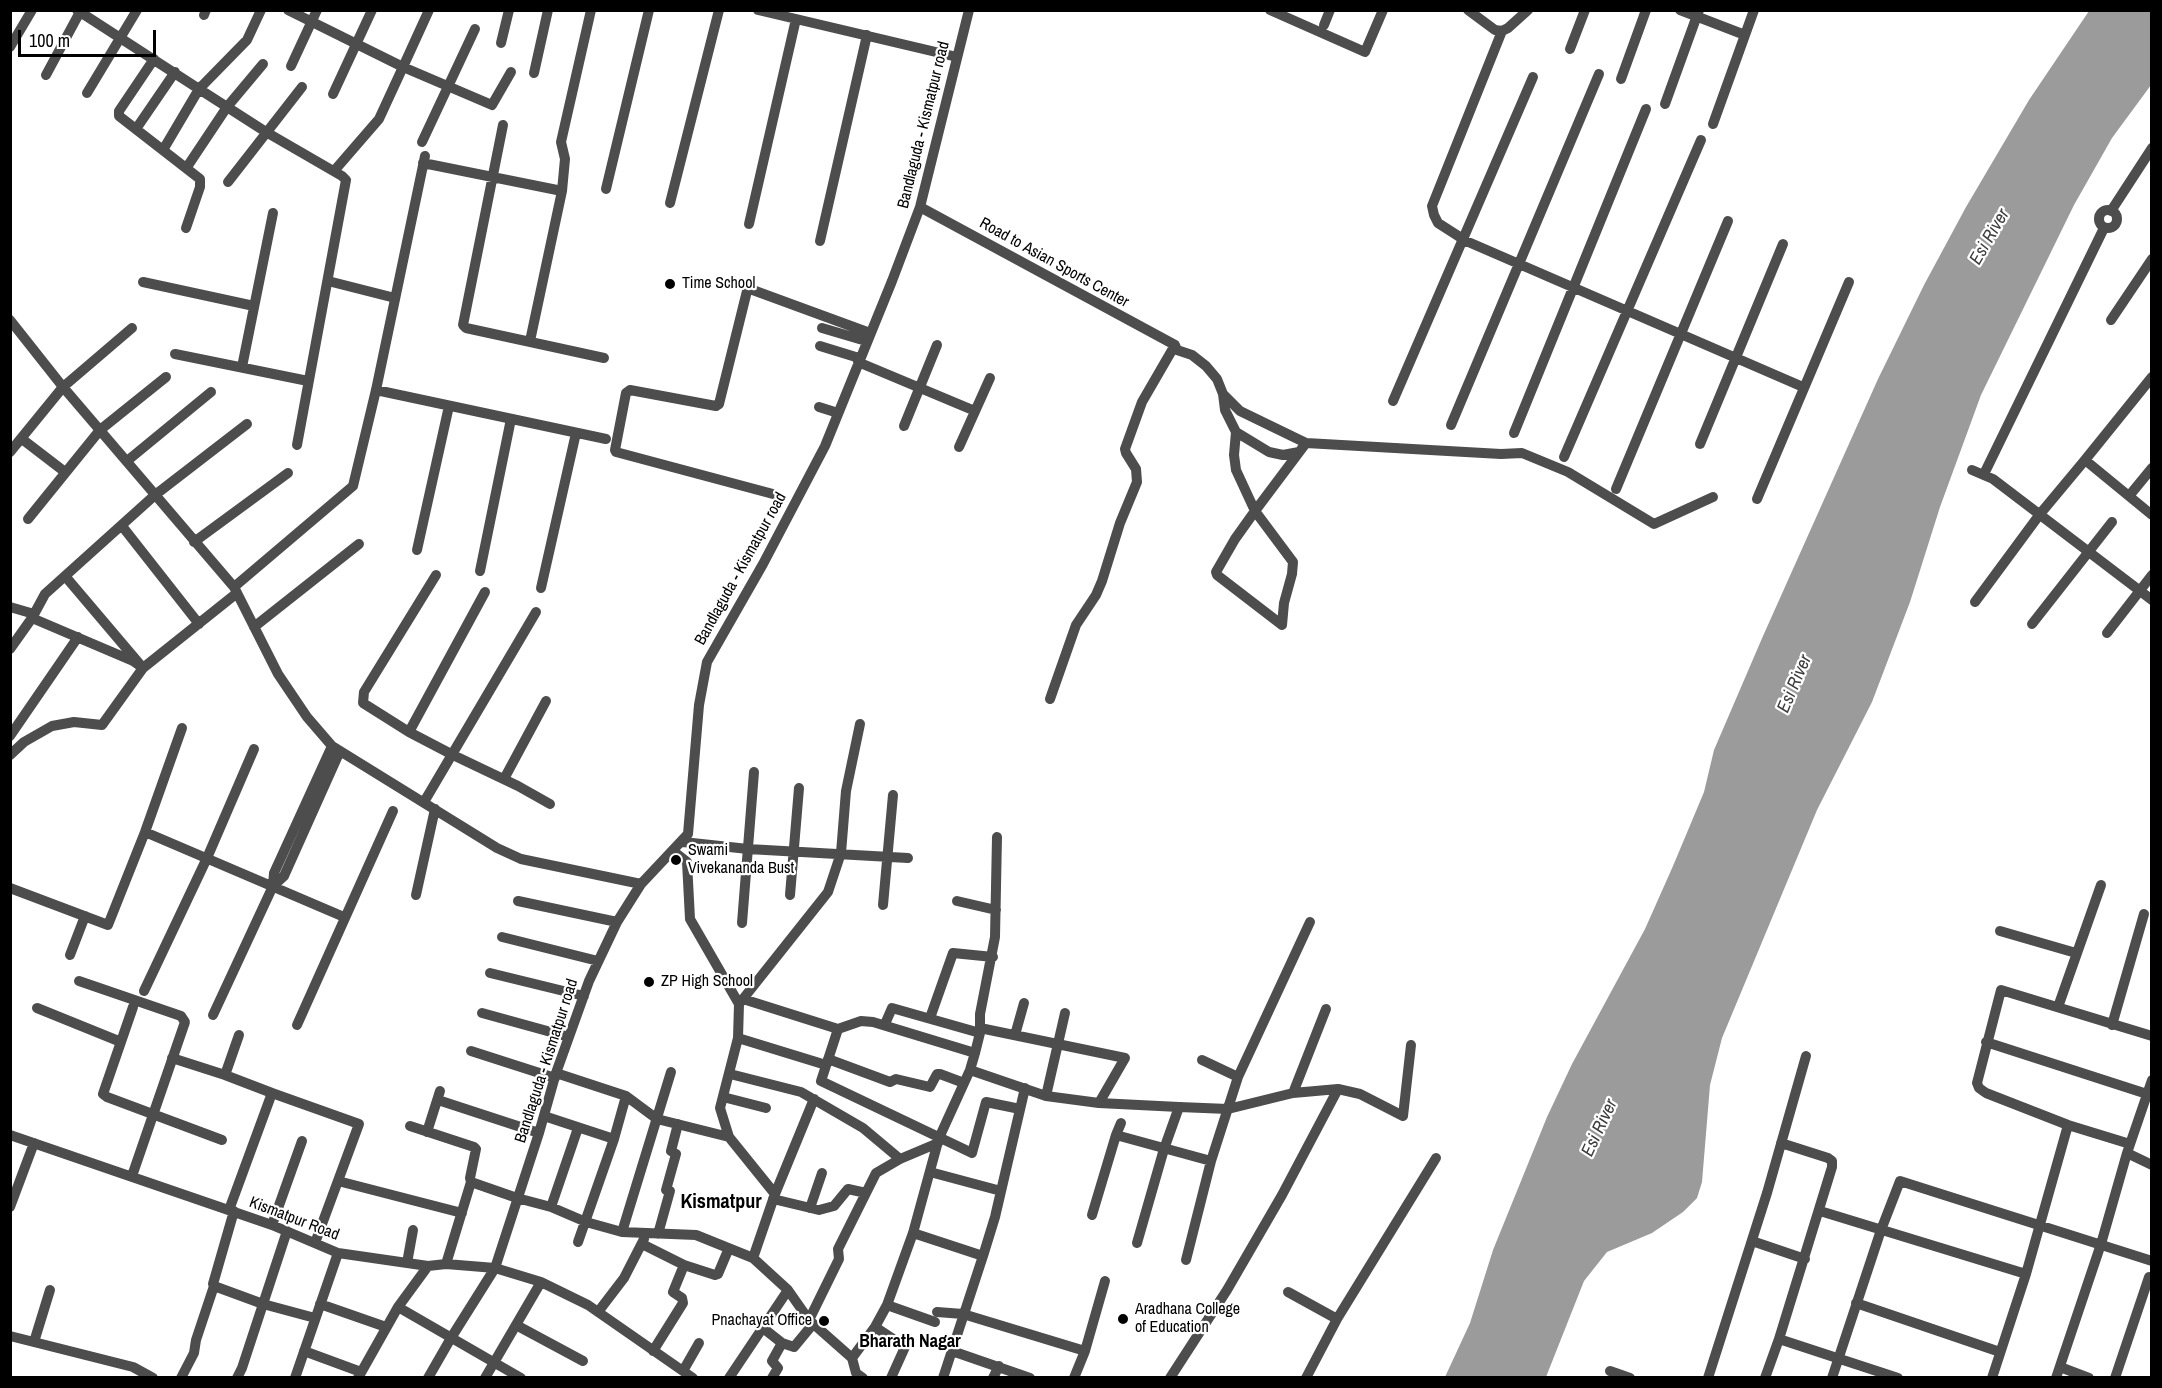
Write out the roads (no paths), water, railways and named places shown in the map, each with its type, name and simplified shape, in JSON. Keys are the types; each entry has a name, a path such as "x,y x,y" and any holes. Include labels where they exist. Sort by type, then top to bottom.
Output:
{"street":[{"path":"10,47 32,10"},
{"path":"87,93 137,10"},
{"path":"163,150 199,89 247,40 261,10"},
{"path":"288,10 403,67 492,105 511,72"},
{"path":"291,66 317,10"},
{"path":"333,94 372,10"},
{"path":"338,174 346,156 379,120 429,10"},
{"path":"501,43 509,10"},
{"path":"534,73 548,10"},
{"path":"530,341 562,191 566,159 561,142 591,10"},
{"path":"606,189 649,10"},
{"path":"670,202 718,10"},
{"path":"758,10 957,57"},
{"name":"Bandlaguda - Kismatpur road","path":"428,1377 495,1268 555,1076 584,996 616,922 641,884 683,842 688,834 692,810 699,705 707,662 763,564 825,446 892,280 920,207 969,10"},
{"path":"1270,10 1365,52 1383,10"},
{"path":"1324,25 1330,10"},
{"path":"1468,10 1495,30 1502,31"},
{"path":"1528,10 1502,31 1432,206 1438,223 1463,239 1803,387"},
{"path":"1570,49 1585,10"},
{"path":"1621,79 1646,10"},
{"path":"1680,10 1698,14 1745,35"},
{"path":"1713,124 1754,10"},
{"path":"46,75 79,11 266,132 345,180 297,445"},
{"path":"1665,104 1698,14"},
{"path":"749,224 796,19"},
{"path":"422,142 475,29"},
{"path":"820,241 867,36"},
{"path":"154,58 118,114 200,179 201,183 186,228"},
{"path":"187,167 227,107 263,64"},
{"path":"136,129 175,72"},
{"path":"1451,425 1599,74"},
{"path":"1393,402 1533,77"},
{"path":"228,182 302,87"},
{"path":"1514,433 1646,109"},
{"path":"503,125 463,325 466,328 604,358"},
{"path":"1564,457 1701,140"},
{"path":"1984,474 2104,228 2113,227 2117,223 2117,217 2111,211 2151,148"},
{"path":"10,755 24,742 52,726 74,722 102,724 143,668 199,624 353,486 376,390 424,159 562,191"},
{"name":"Road to Asian Sports Center","path":"920,207 1175,345 1178,350 1192,355 1217,379 1223,394"},
{"path":"242,367 273,213"},
{"path":"1616,489 1728,221"},
{"path":"1700,444 1783,244"},
{"path":"2111,320 2151,259"},
{"path":"328,281 395,298"},
{"path":"143,282 254,306"},
{"path":"1757,499 1849,282"},
{"path":"773,494 616,452 626,393 630,390 716,406 747,291 750,289 868,337"},
{"path":"10,320 63,387 236,590 278,674 307,717 336,748 497,848 521,859 641,884"},
{"path":"10,452 63,387 132,328"},
{"path":"822,328 868,337"},
{"path":"904,426 937,345"},
{"path":"1050,699 1076,625 1092,602 1102,581 1137,482 1136,469 1125,449 1142,402 1175,345"},
{"path":"820,346 975,411"},
{"path":"175,354 308,381"},
{"path":"28,519 100,430 166,377"},
{"path":"1975,602 2040,514 2151,377"},
{"path":"959,447 990,378"},
{"path":"376,390 606,439"},
{"path":"127,461 212,392"},
{"path":"1223,394 1225,410 1236,432 1234,455 1236,470 1255,511 1293,562 1293,574 1284,603 1282,625 1216,572 1235,538 1255,511 1299,452 1306,443"},
{"path":"1223,394 1240,411 1306,443 1501,454 1522,453 1568,472 1653,524 1713,497"},
{"path":"417,550 449,406"},
{"path":"819,407 838,413"},
{"path":"480,571 511,419"},
{"path":"10,649 45,594 155,495 247,424"},
{"path":"1236,432 1269,452 1283,455 1299,452"},
{"path":"541,588 576,433"},
{"path":"22,439 65,472"},
{"path":"2085,460 2151,515"},
{"path":"2129,496 2151,468"},
{"path":"1972,470 1993,479 2151,600"},
{"path":"194,542 288,473"},
{"path":"2032,624 2112,522"},
{"path":"122,526 199,624"},
{"path":"254,627 359,544"},
{"path":"436,575 364,693 363,703 409,732 550,804"},
{"path":"2107,633 2151,575"},
{"path":"65,576 143,668"},
{"path":"409,732 485,592"},
{"path":"10,608 133,661 143,668"},
{"path":"424,802 536,612"},
{"path":"10,736 78,638"},
{"path":"504,779 546,701"},
{"path":"860,724 846,791 841,854 828,892 741,1002 738,1038 720,1107 729,1137 774,1197 819,1210 834,1206 848,1189 866,1193"},
{"path":"10,888 108,925 145,832 182,728"},
{"path":"213,1015 273,886 274,873 336,748"},
{"path":"144,991 207,858 254,749"},
{"path":"742,923 754,772"},
{"path":"790,895 799,788"},
{"path":"883,905 893,795"},
{"path":"416,895 435,809"},
{"path":"297,1025 344,916 393,812"},
{"path":"145,832 344,916"},
{"path":"852,1358 875,1327 887,1305 913,1233 938,1141 975,1053 993,957 997,837"},
{"path":"683,842 748,849 908,858"},
{"path":"673,851 687,862 690,919 741,1002 838,1029 861,1021 885,1024 975,1053"},
{"path":"2058,1007 2101,885"},
{"path":"518,901 616,922"},
{"path":"957,901 996,910"},
{"path":"2112,1024 2144,914"},
{"path":"70,955 85,916"},
{"path":"1186,1260 1212,1161 1238,1077 1310,922"},
{"path":"2000,931 2076,953"},
{"path":"502,938 598,961"},
{"path":"930,1018 953,953 993,957"},
{"path":"490,973 584,996"},
{"path":"79,981 181,1016 185,1022 132,1176"},
{"path":"2151,1036 2001,990 1977,1083 1979,1088 1986,1092 2129,1148 2151,1165"},
{"path":"1015,1035 1024,1003"},
{"path":"133,1007 104,1094 222,1140"},
{"path":"37,1008 121,1042"},
{"path":"885,1024 892,1008 980,1030 1125,1058 1100,1103"},
{"path":"1293,1093 1326,1009"},
{"path":"1046,1096 1065,1013"},
{"path":"482,1014 569,1037"},
{"path":"838,1029 821,1081 938,1141 972,1153 986,1102 1020,1109"},
{"path":"225,1075 239,1035"},
{"path":"738,1038 890,1082 896,1079 930,1087 937,1074 940,1074 964,1083"},
{"path":"1986,1042 2147,1094"},
{"path":"969,1070 1046,1096 1100,1103 1228,1109 1293,1093 1338,1089 1360,1094 1403,1116 1411,1045"},
{"path":"471,1051 626,1096 657,1119 729,1137"},
{"path":"1708,1377 1782,1143 1806,1056"},
{"path":"172,1058 359,1124 315,1243"},
{"path":"1202,1060 1238,1077"},
{"path":"622,1232 671,1072"},
{"path":"730,1074 801,1092 863,1128 900,1159"},
{"path":"2090,1377 2058,1372 2101,1244 2151,1080"},
{"path":"827,1106 836,1088"},
{"path":"943,1377 983,1256 1025,1088"},
{"path":"1170,1377 1227,1290 1282,1195 1338,1089"},
{"path":"181,1377 194,1353 196,1340 214,1286 231,1210 272,1093"},
{"path":"427,1132 439,1095 539,1133"},
{"path":"578,1242 614,1139 626,1096"},
{"path":"723,1097 766,1108"},
{"path":"753,1258 774,1197 814,1099"},
{"path":"1137,1243 1164,1149 1179,1107"},
{"path":"544,1116 614,1139"},
{"path":"1092,1215 1121,1123"},
{"path":"598,1312 624,1278 649,1237 670,1191 666,1190 676,1154 671,1151 678,1124"},
{"path":"1992,1377 2026,1274 2068,1125"},
{"path":"410,1126 476,1149 471,1182 446,1264"},
{"path":"552,1207 578,1128"},
{"name":"Kismatpur Road","path":"10,1135 231,1210 338,1253 428,1266 446,1264 495,1268 541,1282 588,1305 693,1377"},
{"path":"1116,1135 1212,1161"},
{"path":"272,1225 302,1141"},
{"path":"763,1328 782,1342 794,1347 811,1322 839,1259 838,1249 876,1173 938,1141"},
{"path":"10,1207 34,1143"},
{"path":"1765,1377 1820,1211 1832,1167 1832,1161 1782,1143"},
{"path":"1306,1377 1337,1318 1436,1158"},
{"path":"930,1172 1001,1191"},
{"path":"810,1208 822,1173"},
{"path":"1832,1377 1898,1182 1902,1180 2151,1261"},
{"path":"338,1181 462,1213"},
{"path":"471,1182 552,1207 586,1222 622,1232 649,1237 696,1235 753,1258 788,1290 811,1322 852,1358 858,1376"},
{"path":"1820,1211 2026,1274"},
{"path":"407,1263 413,1230"},
{"path":"237,1377 286,1231"},
{"path":"913,1233 983,1256"},
{"path":"649,1237 684,1265 714,1275 717,1274 729,1248"},
{"path":"1752,1241 1805,1258"},
{"path":"295,1377 338,1253"},
{"path":"653,1351 683,1303 682,1298 673,1292 684,1265"},
{"path":"304,1351 360,1375 398,1307 428,1266"},
{"path":"2115,1377 2151,1275"},
{"path":"1074,1377 1085,1351 1105,1281"},
{"path":"485,1377 541,1282"},
{"path":"214,1286 263,1304 315,1318"},
{"path":"34,1342 50,1290"},
{"path":"729,1377 788,1290"},
{"path":"1288,1292 1337,1318"},
{"path":"1856,1303 2000,1352"},
{"path":"320,1304 387,1326"},
{"path":"887,1305 936,1317 963,1314 1085,1351"},
{"path":"398,1307 521,1377"},
{"path":"516,1326 583,1360"},
{"path":"875,1327 905,1347 891,1377"},
{"path":"10,1336 134,1367 153,1377"},
{"path":"1779,1339 1898,1377"},
{"path":"772,1377 778,1368 772,1360 782,1342"},
{"path":"682,1371 699,1343"},
{"path":"952,1351 1029,1377"},
{"path":"993,1377 999,1366"},
{"path":"1610,1371 1630,1377"}],"water":[{"name":"Esi River","path":"2089,11 2151,11 2151,85 2112,138 2074,205 1981,395 1940,507 1910,602 1872,702 1817,810 1722,1038 1710,1085 1702,1182 1697,1198 1683,1212 1652,1233 1607,1252 1584,1281 1546,1377 1445,1377 1470,1323 1493,1250 1547,1117 1572,1064 1645,929 1704,792 1714,750 1878,379 1924,285 1966,207 2029,100"}],"place":[{"name":"Time School","path":"670,284"},
{"name":"Swami Vivekananda Bust","path":"676,860"},
{"name":"ZP High School","path":"649,982"},
{"name":"Aradhana College of Education","path":"1123,1319"},
{"name":"Pnachayat Office","path":"824,1321"}],"district":[{"name":"Kismatpur","path":"721,1203"},
{"name":"Bharath Nagar","path":"910,1342"}]}
